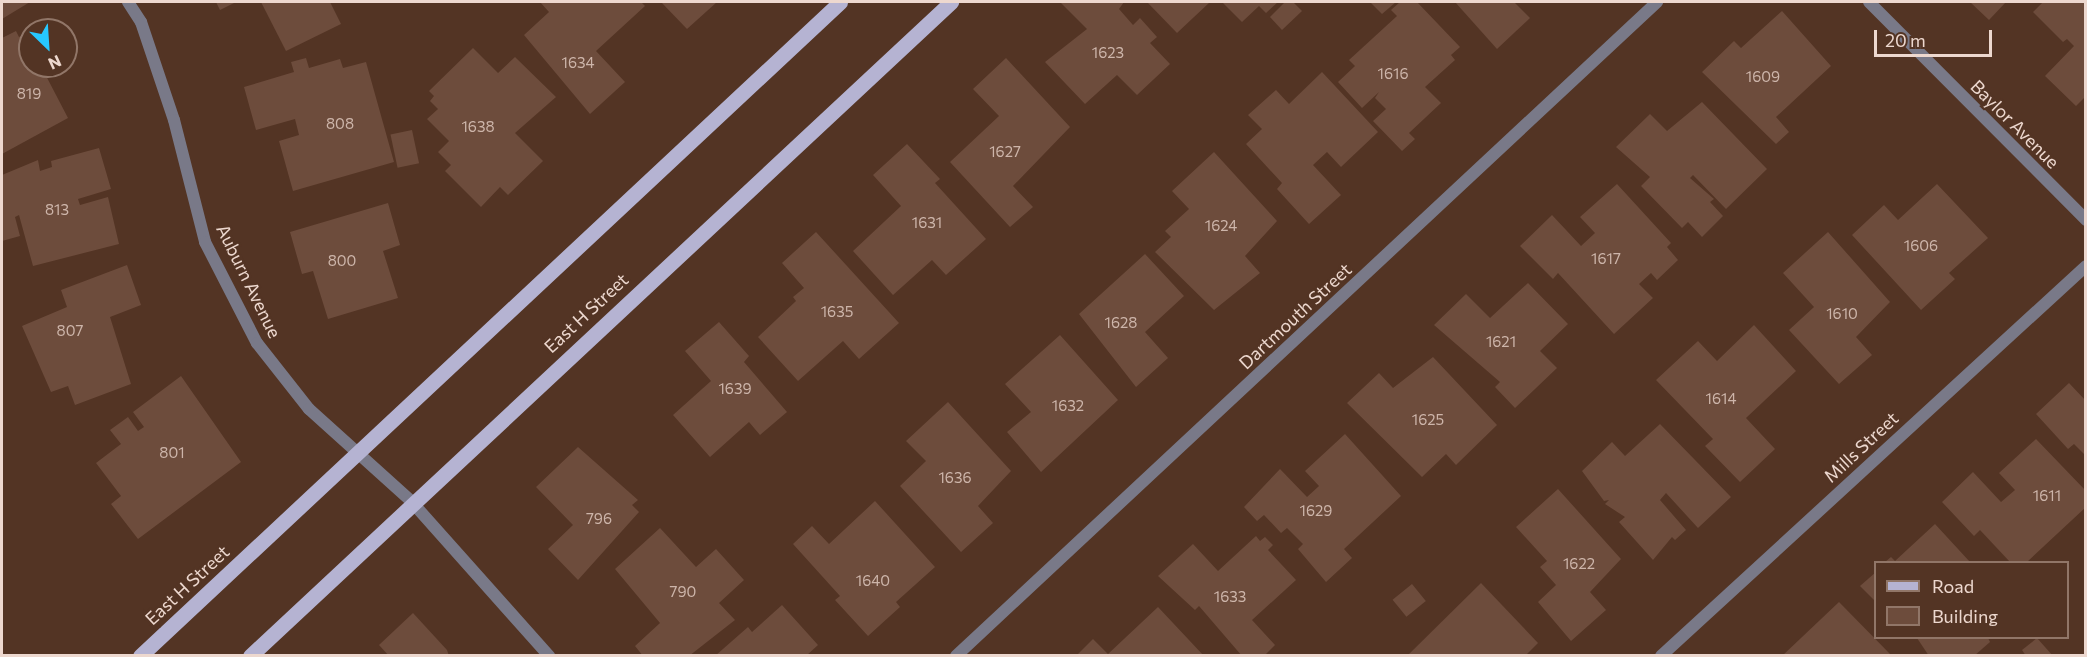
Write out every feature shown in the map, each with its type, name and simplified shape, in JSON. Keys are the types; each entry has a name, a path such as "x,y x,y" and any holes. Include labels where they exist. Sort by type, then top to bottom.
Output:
{"main road":[{"name":"East H Street","path":"140,656 840,2"},
{"name":"East H Street","path":"250,656 411,501 951,2"}],"street":[{"name":"Auburn Avenue","path":"128,2 141,22 174,120 205,242 257,343 309,410 358,450 411,501 549,656"},
{"name":"Dartmouth Street","path":"956,656 1658,2"},
{"name":"Baylor Avenue","path":"1869,2 2085,220"},
{"name":"Mills Street","path":"1661,656 2085,266"}],"building":[{"path":"2,2 30,2 2,19"},
{"path":"216,2 236,2 220,10"},
{"path":"261,2 330,2 341,24 286,51"},
{"path":"540,2 641,2 645,6 596,51 625,82 590,114 524,35 549,12"},
{"path":"661,2 717,2 687,29"},
{"path":"1060,2 1124,2 1119,9 1133,25 1140,18 1157,37 1150,43 1170,64 1137,95 1117,75 1085,104 1045,62 1087,29"},
{"path":"1147,2 1210,2 1177,33"},
{"path":"1222,2 1278,2 1266,13 1259,6 1242,22"},
{"path":"1285,2 1293,2 1302,11 1282,30 1270,17"},
{"path":"1370,2 1396,2 1382,14"},
{"path":"1400,2 1417,2 1460,47 1451,55 1455,60 1425,87 1441,103 1409,133 1415,139 1402,151 1373,121 1386,109 1375,98 1379,92 1362,108 1338,82 1355,66 1349,60 1397,16 1391,10"},
{"path":"1455,2 1514,2 1530,18 1497,49"},
{"path":"1970,2 2006,2 1989,20"},
{"path":"2043,2 2086,2 2086,96 2076,106 2045,76 2074,46 2067,39 2063,42 2033,12"},
{"path":"1782,11 1831,66 1776,117 1789,132 1776,144 1702,72 1734,41 1741,48"},
{"path":"16,31 18,35 18,78 47,78 68,118 2,154 2,38"},
{"path":"473,48 498,73 515,57 556,97 515,133 543,161 508,195 500,187 481,207 445,171 451,165 438,152 449,141 427,119 438,109 430,101 434,96 429,91"},
{"path":"306,58 309,68 340,59 343,68 366,62 394,162 293,191 279,141 299,135 295,119 256,130 244,87 294,72 291,62"},
{"path":"1006,58 1070,127 1013,186 1033,207 1010,227 950,162 999,116 973,89"},
{"path":"1322,72 1378,132 1341,167 1327,152 1313,165 1341,195 1309,224 1277,189 1282,183 1246,144 1262,129 1248,115 1276,90 1289,104"},
{"path":"1702,102 1767,169 1726,209 1693,175 1690,178 1714,199 1710,202 1723,216 1702,237 1688,222 1682,228 1641,186 1650,177 1616,147 1650,114 1667,131"},
{"path":"412,130 419,163 398,168 390,135"},
{"path":"907,144 940,179 935,183 986,239 946,275 932,260 893,295 853,251 901,206 873,175"},
{"path":"99,148 111,189 78,199 80,205 108,197 119,244 33,266 19,215 15,217 20,236 2,241 2,175 38,160 40,171 52,167 51,161"},
{"path":"1214,152 1277,221 1245,256 1260,273 1214,310 1155,252 1171,237 1165,231 1189,209 1172,191"},
{"path":"1617,184 1671,243 1667,247 1678,260 1657,280 1651,273 1639,284 1653,298 1614,334 1558,273 1553,279 1520,246 1552,215 1581,246 1595,233 1580,217"},
{"path":"1937,184 1988,238 1949,273 1955,279 1921,310 1852,235 1884,205 1898,220"},
{"path":"388,203 400,245 383,251 398,298 328,319 313,271 302,274 290,232"},
{"path":"816,232 899,323 859,359 843,341 798,381 758,337 796,301 793,297 804,288 782,263"},
{"path":"1828,232 1890,302 1856,337 1872,355 1839,384 1789,330 1814,307 1783,273"},
{"path":"1145,254 1184,296 1145,332 1168,358 1136,387 1079,314"},
{"path":"127,265 141,305 110,317 131,384 75,405 68,386 51,392 22,326 67,307 61,290"},
{"path":"1528,283 1568,324 1540,351 1557,368 1515,408 1495,387 1500,382 1434,325 1466,294 1490,318"},
{"path":"719,322 749,356 744,362 787,412 760,435 749,422 710,457 673,415 711,381 685,351"},
{"path":"1754,325 1796,371 1746,418 1775,449 1740,482 1705,446 1713,439 1656,380 1698,341 1717,361"},
{"path":"1060,335 1118,400 1041,472 1007,432 1031,412 1005,384"},
{"path":"1433,357 1497,425 1456,465 1446,454 1422,477 1347,403 1379,373 1393,388"},
{"path":"181,376 241,462 138,539 111,504 121,496 96,463 121,444 110,430 128,417 138,431 144,427 133,412"},
{"path":"2069,383 2086,401 2086,456 2074,444 2068,449 2036,414"},
{"path":"948,402 1011,471 978,506 993,523 961,552 900,486 926,461 906,441"},
{"path":"1660,424 1731,497 1698,528 1666,493 1660,500 1686,530 1675,540 1672,537 1653,560 1619,522 1625,517 1605,504 1609,500 1604,501 1582,471 1612,442 1625,456"},
{"path":"1345,434 1401,496 1344,549 1352,558 1326,582 1298,549 1303,544 1287,528 1281,533 1264,515 1257,521 1244,507 1280,469 1307,497 1319,486 1305,471"},
{"path":"2036,439 2086,491 2086,507 2028,561 2009,561 1980,530 1974,536 1942,502 1973,472 2001,502 2015,490 1999,473"},
{"path":"578,447 638,500 632,505 639,512 578,580 548,549 573,525 536,487"},
{"path":"1558,489 1621,559 1590,592 1606,610 1571,641 1538,602 1556,585 1540,567 1547,561 1516,527"},
{"path":"875,501 935,567 896,602 900,607 868,636 835,600 840,596 793,544 812,526 829,544"},
{"path":"1935,524 1969,561 1895,561"},
{"path":"660,528 696,567 716,549 744,580 719,603 735,620 689,656 643,656 635,646 660,623 615,569"},
{"path":"1256,536 1260,541 1265,537 1273,545 1268,550 1296,580 1252,620 1275,645 1264,656 1242,656 1199,606 1195,610 1158,576 1193,544 1218,571"},
{"path":"1874,574 1874,600 1860,586"},
{"path":"1481,583 1538,643 1525,656 1407,656"},
{"path":"1412,584 1426,601 1406,617 1393,600"},
{"path":"1839,602 1892,656 1782,656"},
{"path":"782,605 818,645 806,656 715,656 748,627 752,632"},
{"path":"1158,607 1204,656 1076,656 1093,639 1108,654"},
{"path":"413,613 447,650 449,656 389,656 379,645"},
{"path":"1918,639 1988,639 1990,642 1974,656 1929,656"},
{"path":"2038,639 2053,656 2026,656 2022,650"}]}
